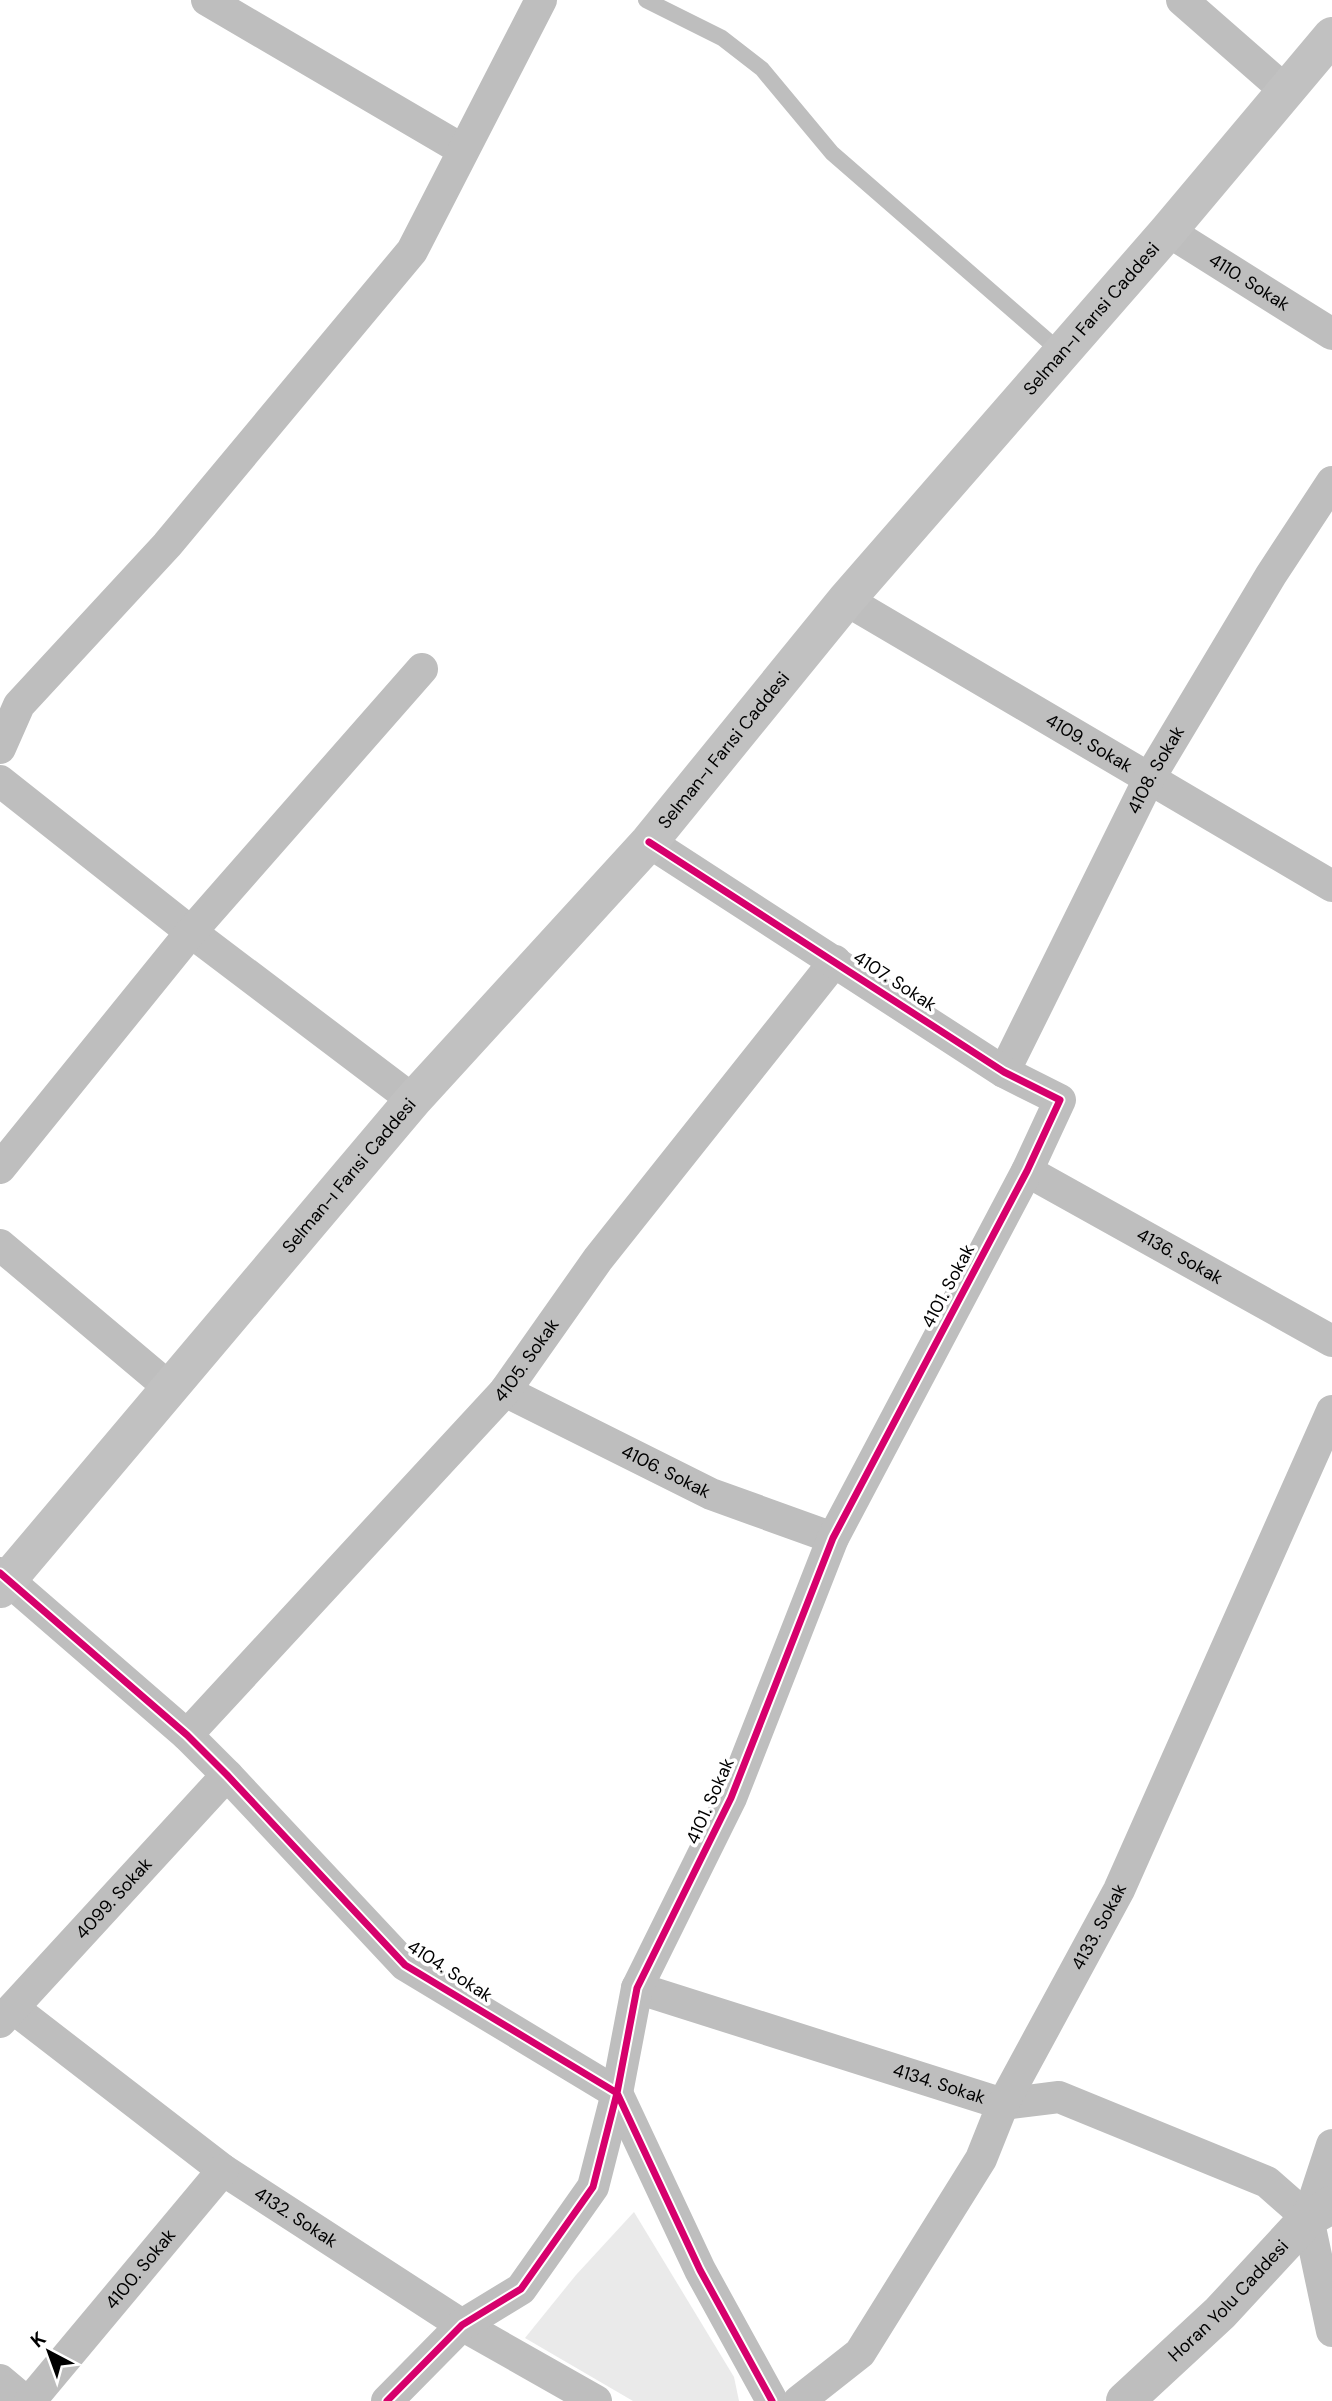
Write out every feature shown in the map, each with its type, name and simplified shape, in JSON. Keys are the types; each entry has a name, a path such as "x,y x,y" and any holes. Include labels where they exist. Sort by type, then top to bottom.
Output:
{"main road":[{"name":"Selman-ı Farısi Caddesi","path":"3,1580 171,1389 413,1100 649,842 846,600 1168,231 1286,91 1326,54"}],"street":[{"path":"207,0 463,150"},
{"path":"0,748 19,705 167,545 412,251 541,0"},
{"path":"1182,0 1286,91"},
{"name":"4110. Sokak","path":"1168,231 1332,334"},
{"name":"4108. Sokak","path":"1004,1072 1150,778 1271,575 1332,482"},
{"name":"4109. Sokak","path":"846,600 1332,886"},
{"path":"0,1168 191,932 422,668"},
{"path":"0,781 191,932 413,1100"},
{"name":"4107. Sokak","path":"649,842 1004,1072 1060,1100 1027,1171"},
{"name":"4105. Sokak","path":"187,1735 505,1391 598,1258 835,961"},
{"name":"4136. Sokak","path":"1027,1171 1332,1340"},
{"name":"4101. Sokak","path":"387,2401 462,2325 522,2289 593,2187 617,2093 637,1988 731,1798 833,1538 1027,1171"},
{"path":"0,1245 171,1389"},
{"name":"4106. Sokak","path":"505,1391 711,1494 833,1538"},
{"name":"4133. Sokak","path":"799,2401 860,2353 981,2159 1003,2104 1119,1890 1332,1411"},
{"name":"4104. Sokak","path":"3,1580 187,1735 405,1965 617,2093"},
{"name":"4099. Sokak","path":"6,2015 227,1775"},
{"name":"4134. Sokak","path":"637,1988 1003,2104 1059,2098 1267,2182 1320,2212"},
{"name":"4132. Sokak","path":"6,2015 223,2170 462,2325 596,2401"},
{"path":"617,2093 700,2270 772,2401"},
{"path":"1332,2145 1320,2212 1332,2331"},
{"name":"4100. Sokak","path":"27,2401 223,2170"},
{"name":"Horan Yolu Caddesi","path":"1125,2401 1220,2313 1320,2212"},
{"path":"0,2380 27,2401"}],"lane":[{"path":"646,0 722,38 762,69 832,153 1062,353"}],"shaded area":[{"path":"634,2212 734,2377 739,2401 633,2401 525,2338 576,2275"}],"cycle path":[{"path":"387,2401 462,2325 521,2289 593,2187 617,2093 637,1988 731,1798 833,1538 1027,1171 1060,1100 1004,1072 649,842"},
{"path":"0,1573 187,1735 405,1965 617,2093 700,2270 772,2401"}]}
